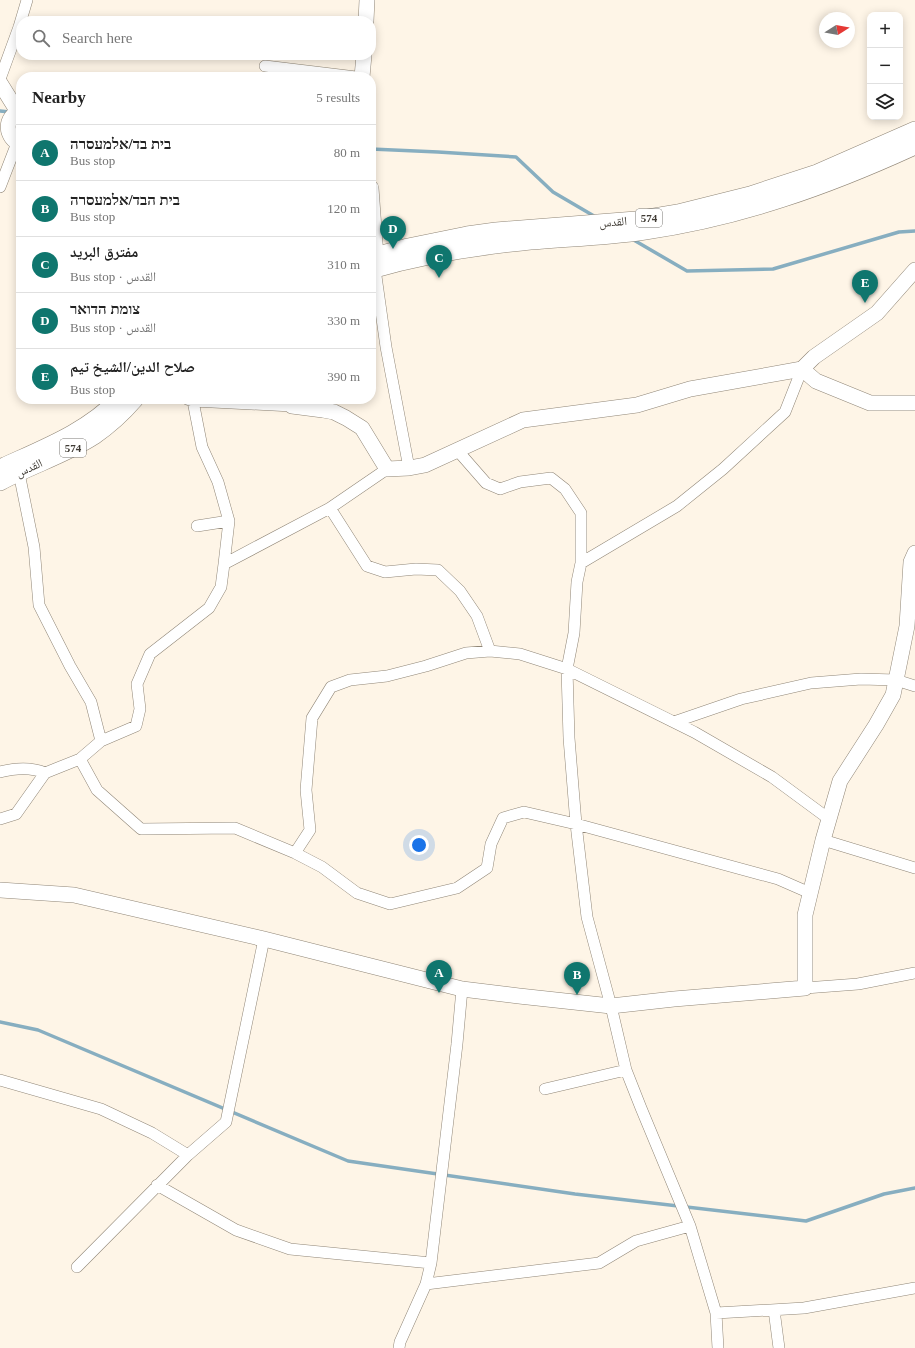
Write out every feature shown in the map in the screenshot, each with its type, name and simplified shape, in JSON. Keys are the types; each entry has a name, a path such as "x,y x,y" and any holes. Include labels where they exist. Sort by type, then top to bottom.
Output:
{"main road":[{"name":"القدس","path":"376,263 421,244 467,235 496,231 623,221 678,214 728,201 804,178 845,162 915,130"},
{"name":"القدس","path":"376,264 391,264 461,250 520,242 645,231 733,214 770,204 808,191 878,163 915,146"},
{"name":"القدس","path":"5,469 76,431 112,404"},
{"name":"القدس","path":"5,469 79,445 94,436 117,418 131,404"}],"street":[{"path":"22,16 27,0"},
{"path":"366,16 367,0"},
{"path":"0,80 16,35"},
{"path":"362,72 364,60"},
{"path":"265,66 315,72"},
{"path":"0,83 16,106"},
{"path":"16,115 10,119 8,129 12,139 16,141"},
{"path":"0,187 16,150"},
{"path":"582,563 677,506 723,469 785,412 802,369 814,356 877,312 915,270"},
{"path":"376,278 386,347 409,468"},
{"path":"802,369 816,381 870,402 915,403"},
{"path":"224,564 330,508 387,469 409,468 425,465 523,420 637,405 690,389 802,369"},
{"path":"0,820 16,814 45,774 80,759 101,741 136,726 140,709 137,684 150,654 209,608 221,587 229,521 218,482 202,447 191,404"},
{"path":"298,404 334,412 362,428 387,469"},
{"path":"458,451 486,483 500,489 520,482 551,478 565,489 581,514 582,563 577,582 574,633 567,669 569,738 576,824 587,917 611,1006 626,1070 690,1226 716,1313 718,1348"},
{"path":"5,469 34,547 39,605 70,666 91,702 101,741"},
{"path":"330,508 367,566 384,572 416,569 438,570 460,590 477,616 490,651"},
{"path":"197,526 229,521"},
{"path":"805,988 805,915 828,819 840,780 876,725 893,695 907,626 912,562 915,553"},
{"path":"295,853 310,830 306,790 312,718 331,687 350,680 387,676 426,666 466,653 490,651 520,654 567,669 674,722 772,777 828,819"},
{"path":"674,722 741,699 811,684 861,679 896,680 915,686"},
{"path":"80,759 97,790 141,829 235,828 295,853 322,867 357,893 390,904 457,888 486,868 491,844 503,818 524,812 576,824 778,879 810,893"},
{"path":"0,772 12,769 35,769 45,774"},
{"path":"823,840 915,868"},
{"path":"0,890 74,895 264,939 462,989 611,1006 674,999 858,984 915,973"},
{"path":"76,1267 188,1155 226,1122 264,939"},
{"path":"399,1348 400,1342 426,1284 431,1263 462,989"},
{"path":"545,1089 626,1070"},
{"path":"0,1080 101,1109 152,1133 188,1155"},
{"path":"158,1185 236,1230 290,1249 431,1263"},
{"path":"426,1284 599,1263 636,1241 690,1226"},
{"path":"716,1313 804,1308 915,1288"},
{"path":"774,1310 780,1348"}],"waterway":[{"path":"0,111 10,112"},
{"path":"376,149 516,157 553,192 594,216"},
{"path":"632,239 687,271 773,269 899,232 915,231"},
{"path":"0,1022 38,1030 348,1161 575,1194 806,1221 884,1194 915,1188"}],"place":[{"name":"צומת הדואר","path":"393,249"},
{"name":"مفترق البريد","path":"439,278"},
{"name":"صلاح الدين/الشيخ تيم","path":"865,303"},
{"name":"בית בד/אלמעסרה","path":"439,993"},
{"name":"בית הבד/אלמעסרה","path":"577,995"}]}
